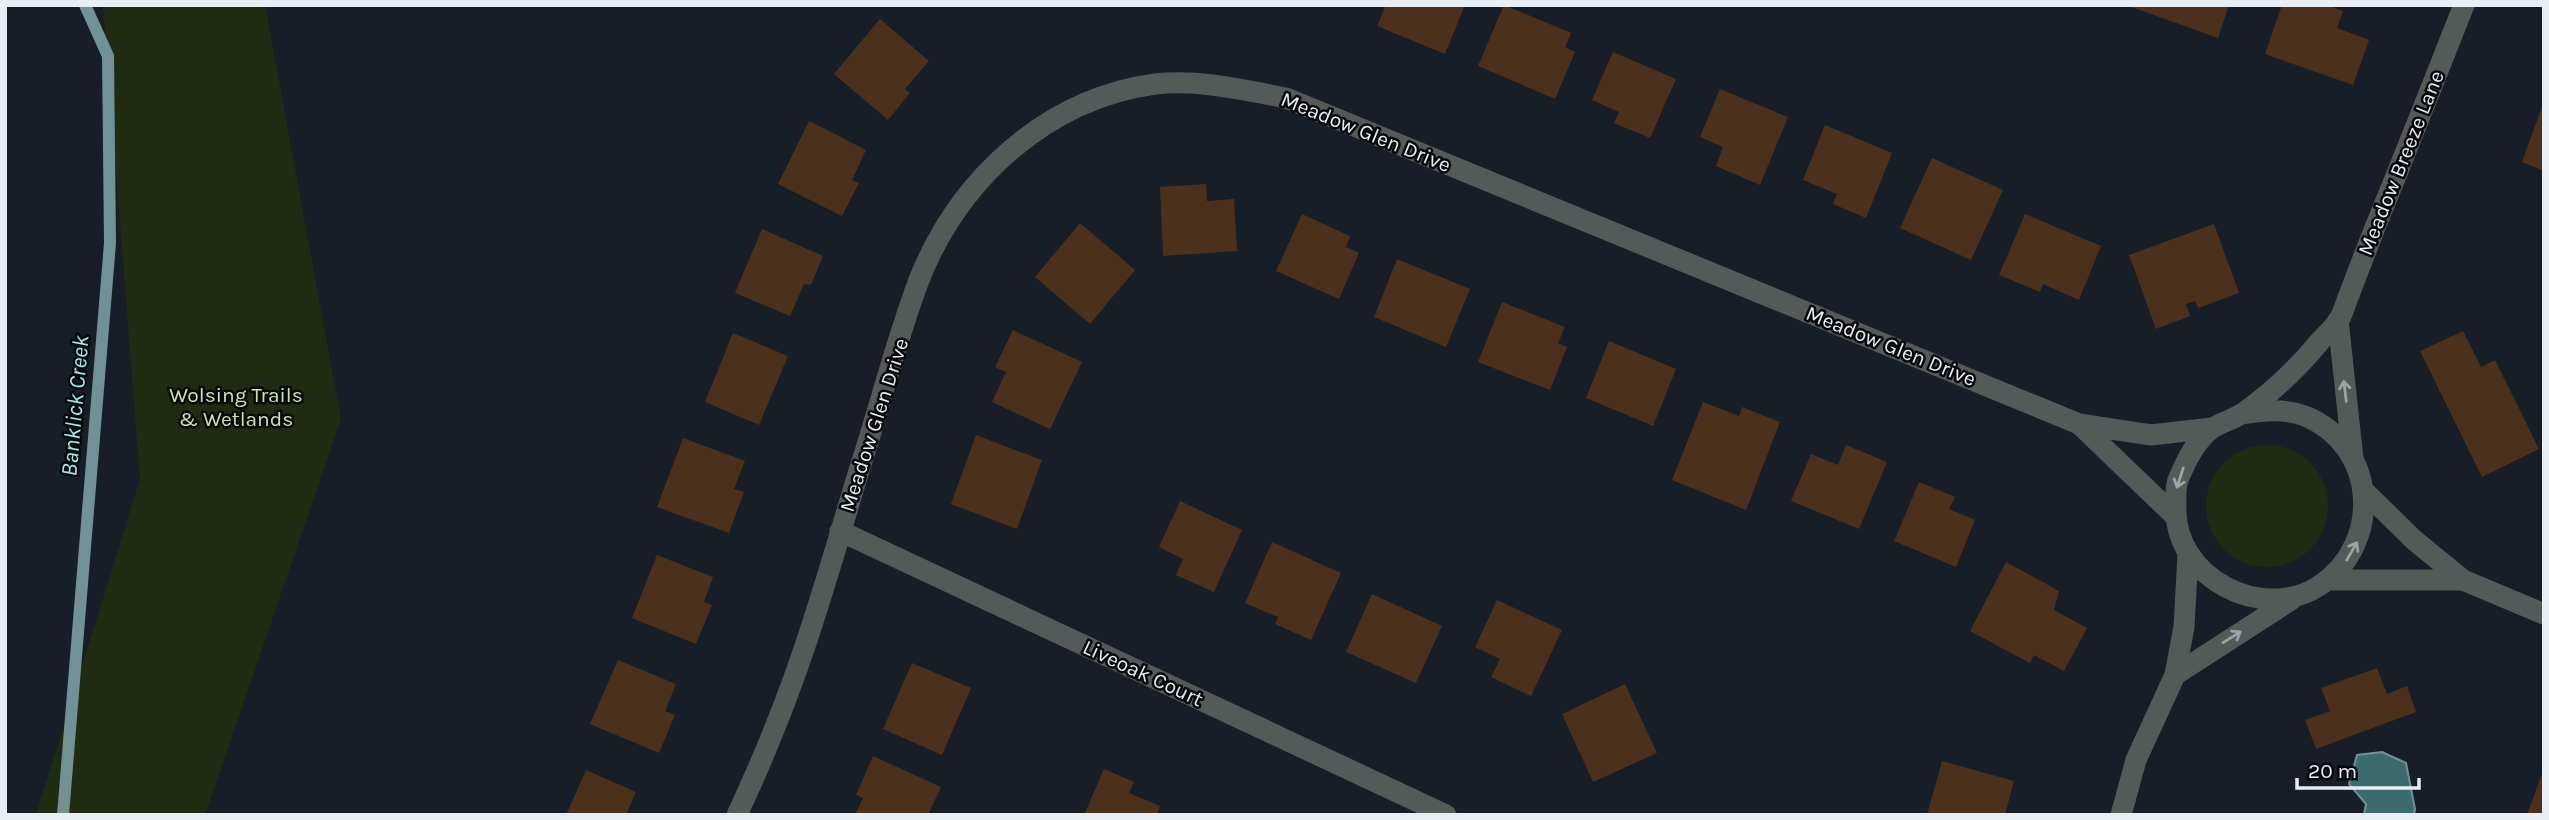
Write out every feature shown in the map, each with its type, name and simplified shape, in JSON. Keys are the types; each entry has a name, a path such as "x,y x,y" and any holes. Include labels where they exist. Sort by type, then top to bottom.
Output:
{"street":[{"name":"Meadow Breeze Lane","path":"2241,414 2294,372 2338,320 2464,5"},
{"name":"Meadow Glen Drive","path":"737,815 793,682 920,279 952,216 994,163 1024,138 1056,117 1105,95 1157,84 1217,85 1286,98 2079,424 2151,435 2212,428"},
{"name":"Meadow Breeze Lane","path":"2338,320 2353,459"},
{"path":"2175,675 2327,580 2345,563 2358,540 2364,516 2363,491 2353,459 2332,434 2305,416 2274,410 2241,414 2212,428 2190,453 2177,484 2175,516 2180,536 2188,554 2209,578 2236,593 2267,600 2298,596"},
{"name":"Meadow Glen Drive","path":"2079,424 2175,516"},
{"path":"2363,491 2414,540 2463,580 2544,614"},
{"name":"Liveoak Court","path":"840,531 1446,815"},
{"path":"2121,815 2136,760 2175,675 2184,627 2188,554"},
{"path":"2327,580 2463,580"}],"green space":[{"name":"Wolsing Trails & Wetlands","path":"103,5 265,5 341,419 205,815 36,815 140,479"},
{"path":"2267,445 2290,450 2310,463 2323,483 2328,506 2323,529 2310,549 2290,562 2267,567 2244,562 2224,549 2211,529 2206,506 2211,483 2224,463 2244,450"}],"shaded area":[{"path":"2382,752 2406,763 2414,815 2364,815 2366,804 2349,784 2357,755"}],"building":[{"path":"1386,5 1465,5 1445,54 1377,26"},
{"path":"1504,5 1571,33 1565,47 1575,52 1555,99 1478,66"},
{"path":"2126,5 2229,5 2218,38"},
{"path":"2282,5 2327,5 2343,11 2337,28 2369,40 2353,85 2265,54"},
{"path":"880,19 929,61 905,89 910,93 888,120 834,74"},
{"path":"1613,52 1676,79 1650,138 1614,123 1619,112 1592,100"},
{"path":"1720,89 1788,117 1760,185 1716,166 1723,147 1700,137"},
{"path":"2544,104 2544,171 2522,162"},
{"path":"809,121 866,150 852,180 859,183 842,216 778,184"},
{"path":"1825,125 1892,153 1866,218 1833,204 1837,194 1803,180"},
{"path":"1932,158 2003,190 1971,260 1900,228"},
{"path":"1206,184 1207,201 1234,199 1237,251 1163,256 1160,187"},
{"path":"1302,214 1350,236 1346,247 1359,253 1339,299 1276,271"},
{"path":"2025,214 2101,246 2079,300 2043,284 2040,292 1999,275"},
{"path":"1080,223 1135,270 1090,324 1035,277"},
{"path":"2214,224 2239,293 2198,308 2195,301 2186,304 2190,316 2156,329 2129,255"},
{"path":"762,229 823,256 811,285 804,284 790,316 735,293"},
{"path":"1397,259 1470,289 1446,347 1374,317"},
{"path":"1502,302 1565,327 1558,343 1567,347 1550,390 1478,362"},
{"path":"1013,330 1082,362 1050,429 992,402 1006,372 995,367"},
{"path":"2463,331 2481,367 2495,360 2539,449 2482,477 2420,351"},
{"path":"733,333 788,356 759,425 705,402"},
{"path":"1609,341 1676,369 1653,426 1586,398"},
{"path":"1703,402 1739,416 1742,407 1780,422 1746,510 1672,480"},
{"path":"976,435 1042,460 1017,529 951,504"},
{"path":"683,438 745,461 734,489 744,492 729,533 657,507"},
{"path":"1846,445 1887,462 1859,529 1791,501 1811,454 1838,465"},
{"path":"1919,482 1955,497 1949,509 1975,520 1956,567 1894,541"},
{"path":"1180,501 1242,530 1214,592 1176,575 1183,559 1159,547"},
{"path":"1272,542 1341,573 1311,640 1275,624 1278,617 1245,603"},
{"path":"657,555 713,577 704,602 712,605 696,644 632,618"},
{"path":"2006,562 2059,591 2054,610 2087,628 2064,671 2034,655 2030,663 1970,631"},
{"path":"1372,594 1442,626 1416,683 1346,652"},
{"path":"1497,600 1562,630 1531,696 1491,677 1500,659 1475,647"},
{"path":"618,660 676,684 665,711 675,715 659,753 590,724"},
{"path":"912,663 971,688 942,755 883,729"},
{"path":"2377,668 2387,694 2407,686 2416,712 2316,749 2305,720 2330,711 2321,688"},
{"path":"1625,684 1657,753 1593,782 1562,714"},
{"path":"873,756 941,787 928,815 855,815 863,798 856,795"},
{"path":"1942,761 2014,781 2005,815 1927,815"},
{"path":"1104,769 1134,782 1129,793 1160,806 1157,815 1084,815"},
{"path":"586,770 636,792 626,815 566,815"},
{"path":"2543,771 2544,815 2527,815"}],"waterway":[{"name":"Banklick Creek","path":"63,815 110,243 108,56 85,5"}]}
